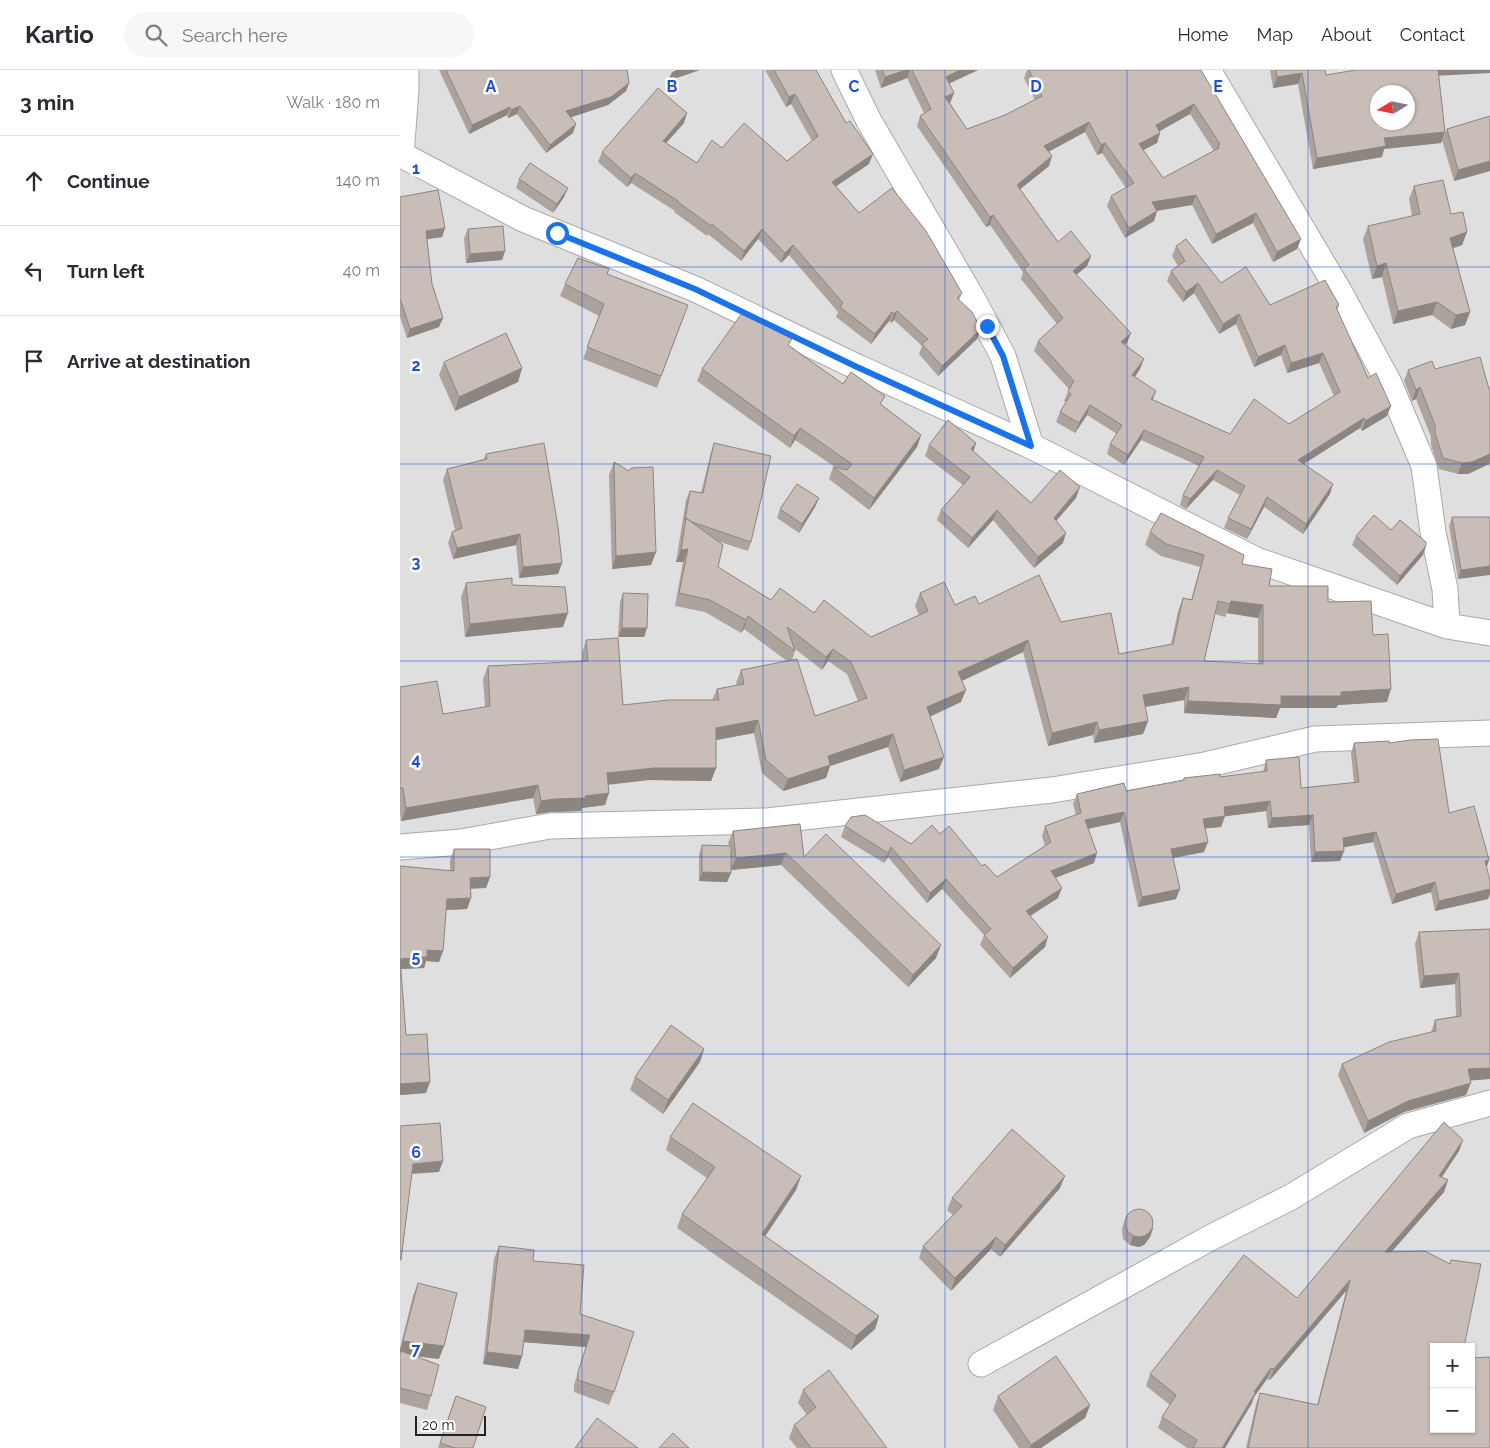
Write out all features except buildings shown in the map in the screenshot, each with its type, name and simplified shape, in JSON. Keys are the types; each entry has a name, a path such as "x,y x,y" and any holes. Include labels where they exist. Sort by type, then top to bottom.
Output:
{"street":[{"path":"406,70 401,155 523,219 695,289 857,367 1031,446 1256,560 1447,626 1490,633"},
{"path":"844,70 869,120 971,296 1003,356 1031,446"},
{"path":"1208,70 1339,291 1389,383 1424,466 1433,532 1445,589 1447,626"},
{"path":"400,847 461,842 550,826 777,820 1052,790 1205,765 1315,739 1490,733"},
{"path":"981,1364 1210,1238 1291,1197 1408,1126 1490,1103"}],"shaded area":[{"path":"400,70 1490,70 1490,1448 400,1448"}],"route":[{"path":"557,233 695,289 857,367 1031,446 1003,356 987,326"}]}
